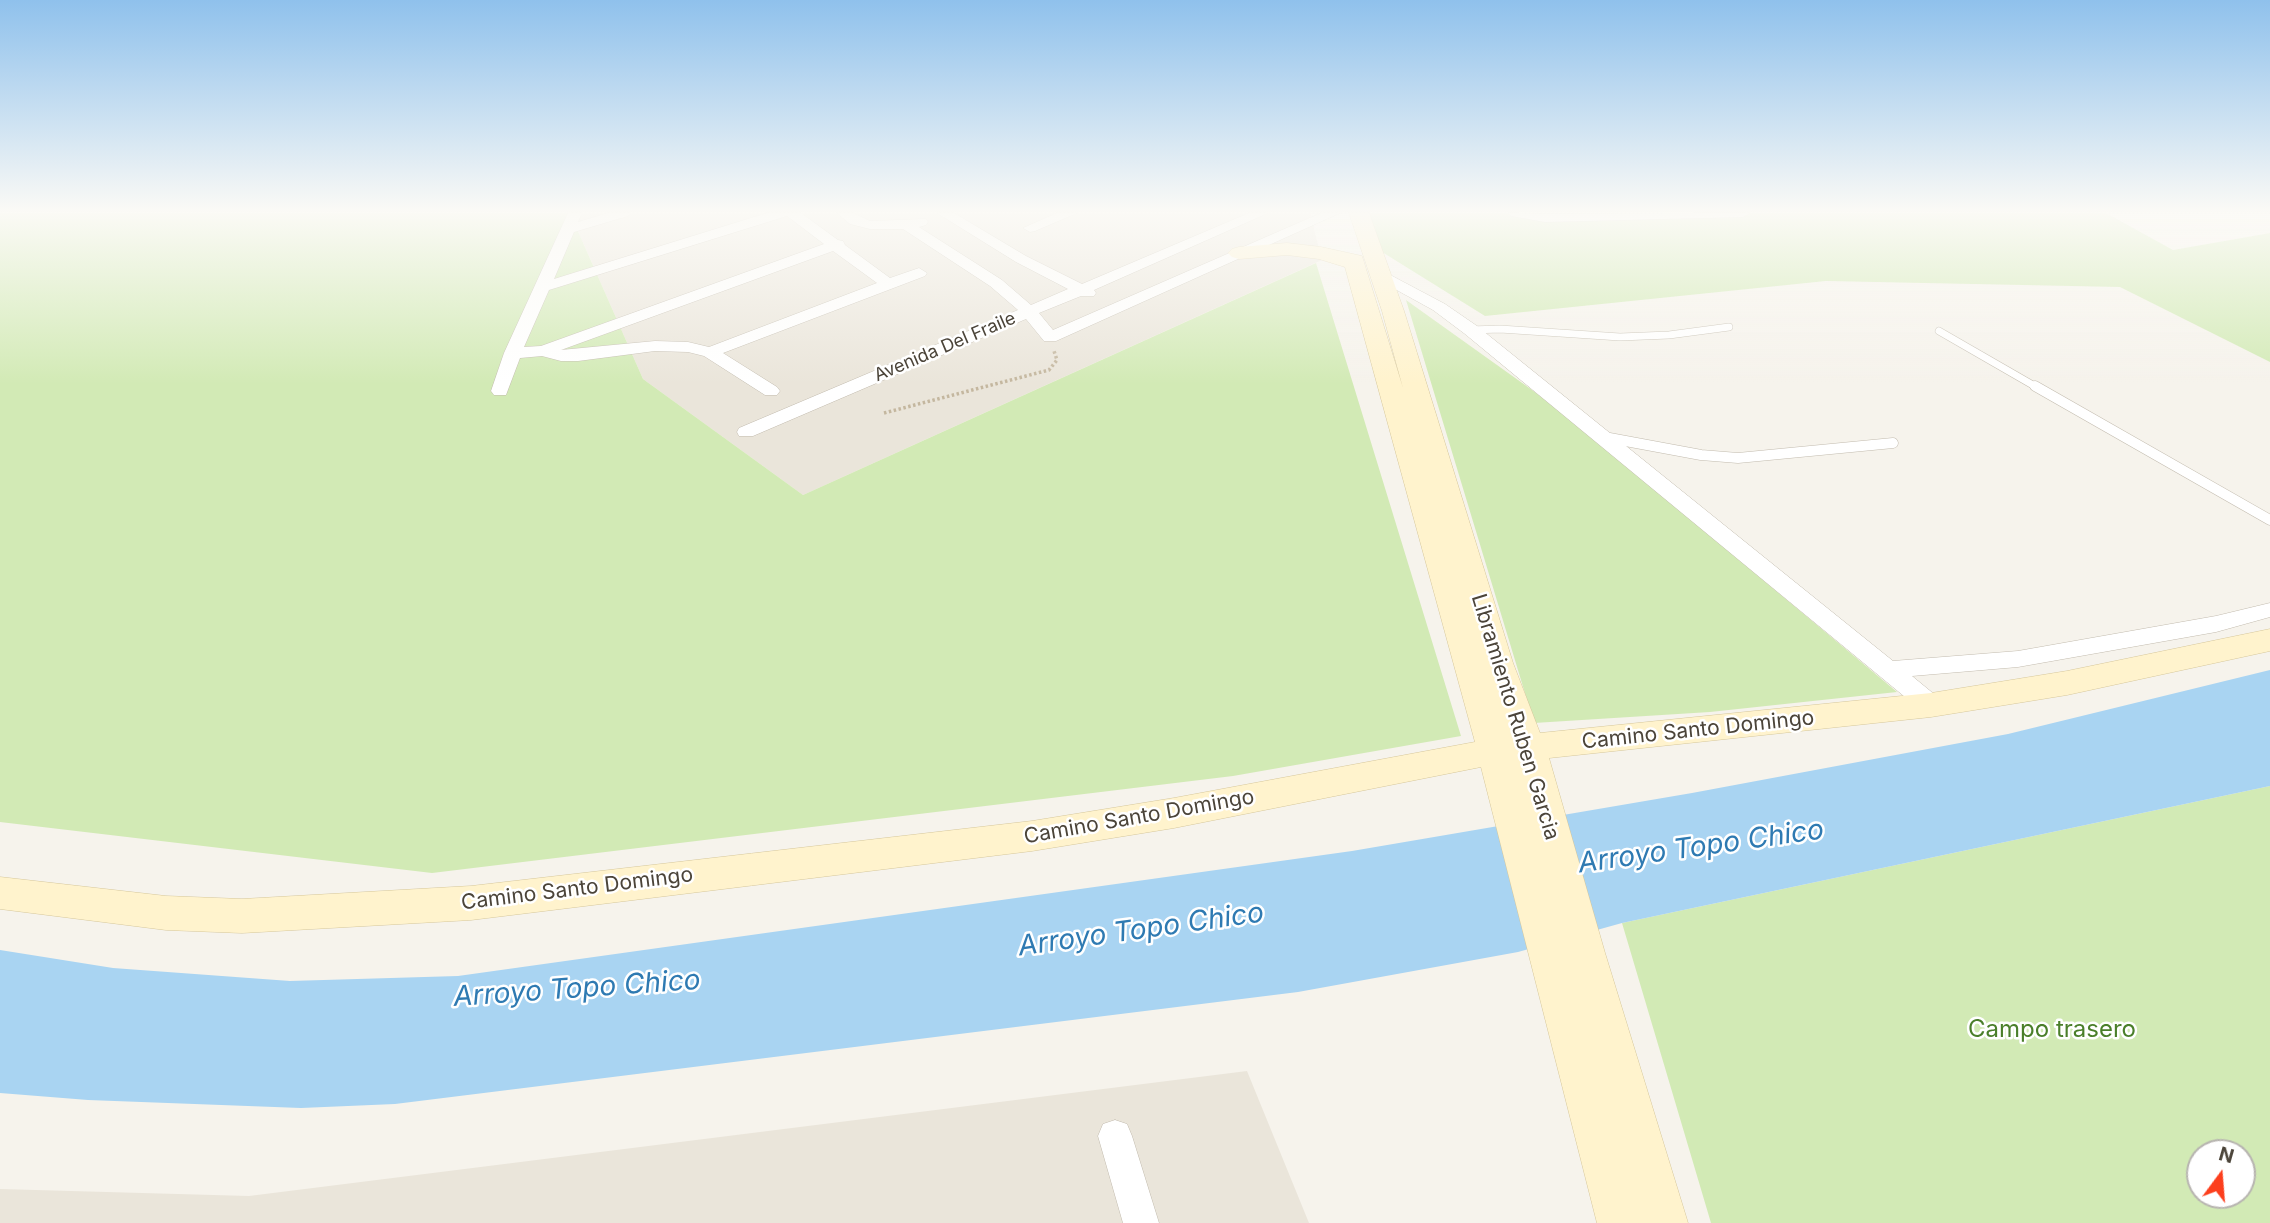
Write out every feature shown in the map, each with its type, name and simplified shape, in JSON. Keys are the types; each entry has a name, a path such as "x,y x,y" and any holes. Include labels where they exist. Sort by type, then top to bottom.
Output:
{"street":[{"path":"500,391 513,353 551,270"},
{"path":"543,287 597,270"},
{"path":"513,353 543,351 766,270"},
{"path":"871,270 888,284"},
{"path":"977,270 1028,311 1050,337 1201,270"},
{"path":"982,273 990,270"},
{"path":"1043,270 1115,309"},
{"name":"Avenida Del Fraile","path":"746,432 1125,270"},
{"name":"Libramiento Ruben Garcia","path":"1368,270 1394,311 1496,663 1496,751 1521,787 1567,952 1663,1223"},
{"path":"1371,270 1432,302 1471,330 1931,705"},
{"path":"710,352 919,272"},
{"path":"543,351 561,356 578,356 670,346 710,352 771,391"},
{"path":"1889,670 2018,659 2216,624 2270,610"},
{"name":"Camino Santo Domingo","path":"0,893 166,913 242,916 471,903 1032,836 1174,813 1496,751 1931,705 2067,683 2270,640"},
{"name":"Libramiento Ruben Garcia","path":"1567,952 1622,1223"},
{"path":"1115,1136 1141,1223"}],"lane":[{"path":"1471,330 1500,329 1620,337 1669,335 1729,327"},
{"path":"1939,331 2270,520"},
{"path":"1602,436 1701,456 1738,458 1893,443"}],"path":[{"name":"Avenida Del Fraile","path":"884,413 1049,370 1057,360 1050,337"}],"shaded area":[{"path":"595,270 1300,270 803,495 643,379"},
{"path":"1247,1071 1309,1223 0,1223 0,1189 249,1196"}],"green space":[{"path":"0,270 595,270 643,379 803,495 1300,270 1318,270 1461,736 1233,776 432,873 0,822"},
{"path":"1411,270 2270,270 2270,362 2120,287 1826,281 1485,316"},
{"path":"1406,300 1560,410 1897,692 1710,712 1534,723"},
{"name":"Campo trasero","path":"2270,786 2270,1223 1711,1223 1622,923"}],"water":[{"name":"Arroyo Topo Chico","path":"2270,670 2270,786 1622,923 1518,952 1298,992 395,1104 301,1108 88,1100 0,1093 0,950 113,968 290,981 458,976 1352,851 1692,793 2008,734"}]}
